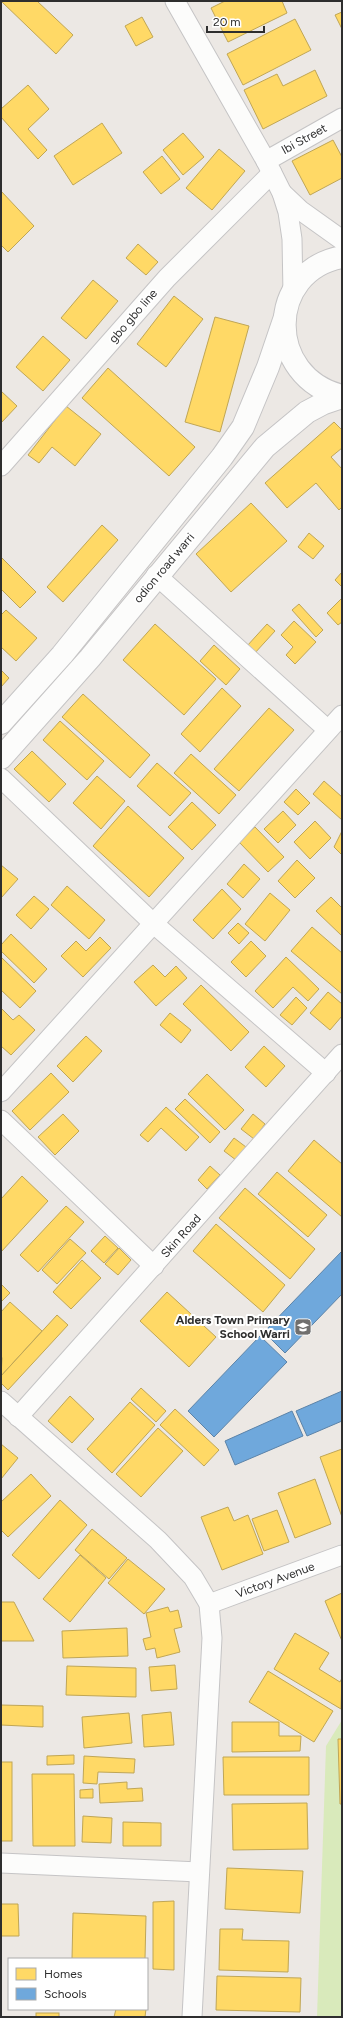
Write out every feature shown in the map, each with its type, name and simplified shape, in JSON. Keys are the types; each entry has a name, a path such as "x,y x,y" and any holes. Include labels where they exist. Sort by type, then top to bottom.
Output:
{"main road":[{"name":"odion road warri","path":"1,723 62,654 222,457 243,427 268,367 293,293 302,280 313,270 326,262 342,257"},
{"path":"285,317 286,344 298,369 318,387 342,397"},
{"name":"odion road warri","path":"1,758 90,658 156,575 236,484 265,447 306,412 324,403 342,397"}],"street":[{"path":"175,1 269,167 282,193 292,239 293,293"},
{"name":"Ibi Street","path":"269,167 342,118"},
{"name":"gbo gbo line","path":"1,466 167,278 269,167"},
{"path":"282,193 305,214 342,240"},
{"path":"156,575 328,730"},
{"path":"1,1092 342,716"},
{"path":"1,778 154,924 326,1073"},
{"name":"Skin Road","path":"18,1417 342,1054"},
{"path":"1,1120 154,1266"},
{"path":"1,1401 163,1545 193,1577 209,1604 212,1638 192,2017"},
{"name":"Victory Avenue","path":"209,1604 342,1555"},
{"path":"1,1863 199,1872"}],"green space":[{"path":"342,1720 342,2017 317,2017 326,1746"}],"building: Homes":[{"path":"1,1 37,1 73,35 56,54"},
{"path":"225,1 282,1 287,13 228,42 211,8"},
{"path":"342,12 342,29 335,15"},
{"path":"142,17 153,37 136,46 125,26"},
{"path":"295,19 311,50 243,85 227,54"},
{"path":"315,70 327,96 263,129 244,90 277,74 283,86"},
{"path":"28,85 49,109 28,129 47,150 38,159 1,117 1,109"},
{"path":"102,123 122,153 73,185 54,156"},
{"path":"183,133 204,157 183,175 163,150"},
{"path":"333,140 342,157 342,178 310,195 292,161"},
{"path":"219,149 245,171 212,210 186,188"},
{"path":"162,156 180,179 161,194 143,172"},
{"path":"1,191 34,226 8,252 1,245"},
{"path":"138,244 158,262 146,275 126,258"},
{"path":"93,280 118,301 86,339 61,318"},
{"path":"174,296 203,319 166,367 137,344"},
{"path":"215,317 249,326 220,432 185,422"},
{"path":"43,336 70,360 43,391 16,367"},
{"path":"108,368 195,447 169,476 82,398"},
{"path":"1,391 17,406 1,423"},
{"path":"66,406 101,434 75,466 52,447 39,463 28,455"},
{"path":"334,422 342,430 342,448 331,457 342,469 342,507 339,510 316,483 287,508 265,483"},
{"path":"251,503 287,541 231,592 196,554"},
{"path":"102,525 118,540 63,602 47,587"},
{"path":"309,533 324,546 313,559 298,547"},
{"path":"1,557 36,592 20,608 1,589"},
{"path":"342,572 342,587 335,580"},
{"path":"342,598 342,622 338,625 327,613"},
{"path":"299,604 323,630 316,637 292,610"},
{"path":"6,610 37,638 16,661 1,647 1,615"},
{"path":"294,621 316,642 295,664 286,655 293,647 281,635"},
{"path":"155,624 216,679 184,715 123,660"},
{"path":"267,624 275,631 254,654 247,646"},
{"path":"214,645 240,669 226,685 200,661"},
{"path":"1,670 9,678 1,687"},
{"path":"222,688 241,706 200,752 181,734"},
{"path":"83,694 150,755 130,778 62,717"},
{"path":"269,708 294,730 239,791 214,769"},
{"path":"60,721 104,761 87,780 43,740"},
{"path":"32,751 66,784 49,802 14,769"},
{"path":"191,754 236,795 219,814 174,773"},
{"path":"157,763 191,793 170,816 137,786"},
{"path":"97,776 125,801 101,829 73,803"},
{"path":"324,781 342,797 342,820 313,794"},
{"path":"296,789 310,803 298,815 284,802"},
{"path":"192,802 216,825 192,850 168,827"},
{"path":"128,806 184,858 149,897 93,846"},
{"path":"283,811 296,825 278,843 264,829"},
{"path":"315,821 331,838 310,859 294,842"},
{"path":"255,827 284,857 268,872 239,842"},
{"path":"342,831 342,855 334,847"},
{"path":"297,860 315,878 295,898 278,881"},
{"path":"244,864 260,879 243,898 227,884"},
{"path":"1,865 18,879 1,898"},
{"path":"67,886 105,920 89,939 51,905"},
{"path":"222,889 241,909 213,939 193,920"},
{"path":"270,893 290,910 265,941 245,924"},
{"path":"34,896 49,909 31,929 16,915"},
{"path":"331,897 342,908 342,936 316,911"},
{"path":"238,923 249,933 239,944 228,933"},
{"path":"312,927 342,953 342,994 291,951"},
{"path":"11,934 47,969 34,983 1,951 1,945"},
{"path":"100,937 111,948 83,977 61,956 76,941 86,951"},
{"path":"251,941 266,956 246,977 231,962"},
{"path":"1,957 36,991 20,1008 1,990"},
{"path":"286,957 319,989 308,1001 293,987 273,1008 255,991"},
{"path":"153,965 165,977 176,966 187,978 156,1006 134,982"},
{"path":"201,985 249,1032 231,1051 183,1004"},
{"path":"328,992 342,1004 342,1016 330,1030 310,1013"},
{"path":"296,997 307,1008 292,1025 280,1015"},
{"path":"1,1008 13,1020 19,1015 35,1030 11,1055 1,1046"},
{"path":"170,1013 191,1030 181,1043 160,1025"},
{"path":"86,1036 102,1051 73,1082 57,1066"},
{"path":"264,1046 285,1066 266,1087 245,1067"},
{"path":"51,1073 69,1092 30,1130 12,1111"},
{"path":"207,1074 244,1110 225,1130 188,1094"},
{"path":"185,1099 220,1132 210,1143 175,1109"},
{"path":"166,1107 199,1137 186,1151 161,1128 148,1142 140,1135"},
{"path":"63,1114 79,1131 55,1155 38,1137"},
{"path":"253,1114 265,1124 254,1139 241,1129"},
{"path":"234,1138 246,1147 236,1160 224,1151"},
{"path":"314,1140 342,1164 342,1217 288,1171"},
{"path":"210,1166 220,1175 207,1189 198,1180"},
{"path":"277,1172 327,1215 308,1237 258,1194"},
{"path":"22,1176 48,1201 1,1252 1,1199"},
{"path":"245,1188 315,1249 290,1279 219,1218"},
{"path":"66,1206 84,1222 38,1272 20,1255"},
{"path":"216,1224 285,1285 263,1312 193,1251"},
{"path":"105,1236 118,1248 104,1263 91,1251"},
{"path":"70,1239 86,1253 57,1284 42,1270"},
{"path":"119,1248 131,1260 118,1275 105,1264"},
{"path":"82,1260 101,1278 71,1309 53,1292"},
{"path":"1,1284 10,1293 1,1302"},
{"path":"167,1292 216,1337 189,1367 140,1321"},
{"path":"10,1302 42,1331 1,1376 1,1312"},
{"path":"57,1315 68,1325 8,1390 1,1383 1,1376"},
{"path":"141,1388 166,1411 156,1422 131,1399"},
{"path":"70,1396 94,1419 72,1443 48,1421"},
{"path":"130,1402 155,1425 112,1473 87,1449"},
{"path":"175,1409 219,1450 204,1466 160,1425"},
{"path":"158,1428 183,1451 141,1497 116,1474"},
{"path":"1,1444 18,1458 1,1479"},
{"path":"342,1449 342,1517 320,1457"},
{"path":"31,1474 51,1496 8,1537 1,1530 1,1502"},
{"path":"315,1479 331,1524 295,1538 278,1493"},
{"path":"60,1500 87,1525 39,1579 12,1555"},
{"path":"228,1507 234,1521 248,1515 263,1554 222,1570 201,1517"},
{"path":"277,1510 289,1542 264,1551 252,1519"},
{"path":"92,1529 127,1558 109,1579 75,1550"},
{"path":"80,1555 106,1578 70,1622 43,1599"},
{"path":"128,1559 165,1589 144,1614 108,1583"},
{"path":"342,1593 342,1641 325,1601"},
{"path":"1,1602 14,1602 34,1641 1,1641"},
{"path":"168,1607 170,1612 178,1610 182,1627 174,1629 180,1652 157,1658 155,1648 146,1650 143,1639 151,1637 146,1613"},
{"path":"127,1628 128,1656 63,1658 62,1631"},
{"path":"295,1633 329,1653 319,1669 340,1682 342,1678 341,1709 274,1669"},
{"path":"175,1665 177,1689 151,1691 149,1667"},
{"path":"67,1666 136,1668 136,1697 66,1695"},
{"path":"268,1671 333,1711 314,1742 249,1702"},
{"path":"1,1705 43,1706 43,1727 1,1725"},
{"path":"171,1712 174,1745 144,1747 142,1715"},
{"path":"129,1713 132,1743 84,1748 82,1717"},
{"path":"232,1722 279,1722 279,1736 301,1736 300,1751 232,1752"},
{"path":"338,1739 342,1739 342,1804 340,1804"},
{"path":"74,1755 74,1764 47,1765 47,1756"},
{"path":"84,1756 135,1759 134,1773 98,1772 97,1784 83,1783"},
{"path":"223,1757 309,1757 309,1795 224,1795"},
{"path":"1,1762 12,1762 12,1841 1,1841"},
{"path":"32,1774 74,1774 75,1846 33,1846"},
{"path":"127,1782 127,1789 142,1788 143,1801 100,1803 99,1784"},
{"path":"93,1789 93,1798 80,1798 80,1790"},
{"path":"307,1803 308,1849 233,1850 232,1804"},
{"path":"83,1816 112,1818 111,1843 82,1842"},
{"path":"123,1822 161,1823 161,1846 123,1846"},
{"path":"227,1868 303,1871 300,1913 225,1909"},
{"path":"174,1901 174,1970 153,1969 153,1902"},
{"path":"1,1904 18,1904 19,1936 1,1936"},
{"path":"73,1913 146,1916 145,1958 72,1958"},
{"path":"220,1929 243,1929 242,1940 289,1941 288,1972 219,1970"},
{"path":"217,1976 301,1978 300,2012 216,2010"},
{"path":"116,2010 146,2010 145,2017 114,2017"},
{"path":"36,2013 59,2013 59,2017 36,2017"}],"building: Schools":[{"path":"342,1251 342,1294 285,1353 264,1332"},
{"path":"260,1336 287,1362 214,1437 188,1411"},
{"path":"342,1391 342,1421 307,1436 296,1411"},
{"path":"292,1411 303,1436 235,1465 225,1441"}],"place":[{"name":"Alders Town Primary School Warri","path":"303,1327"}]}
